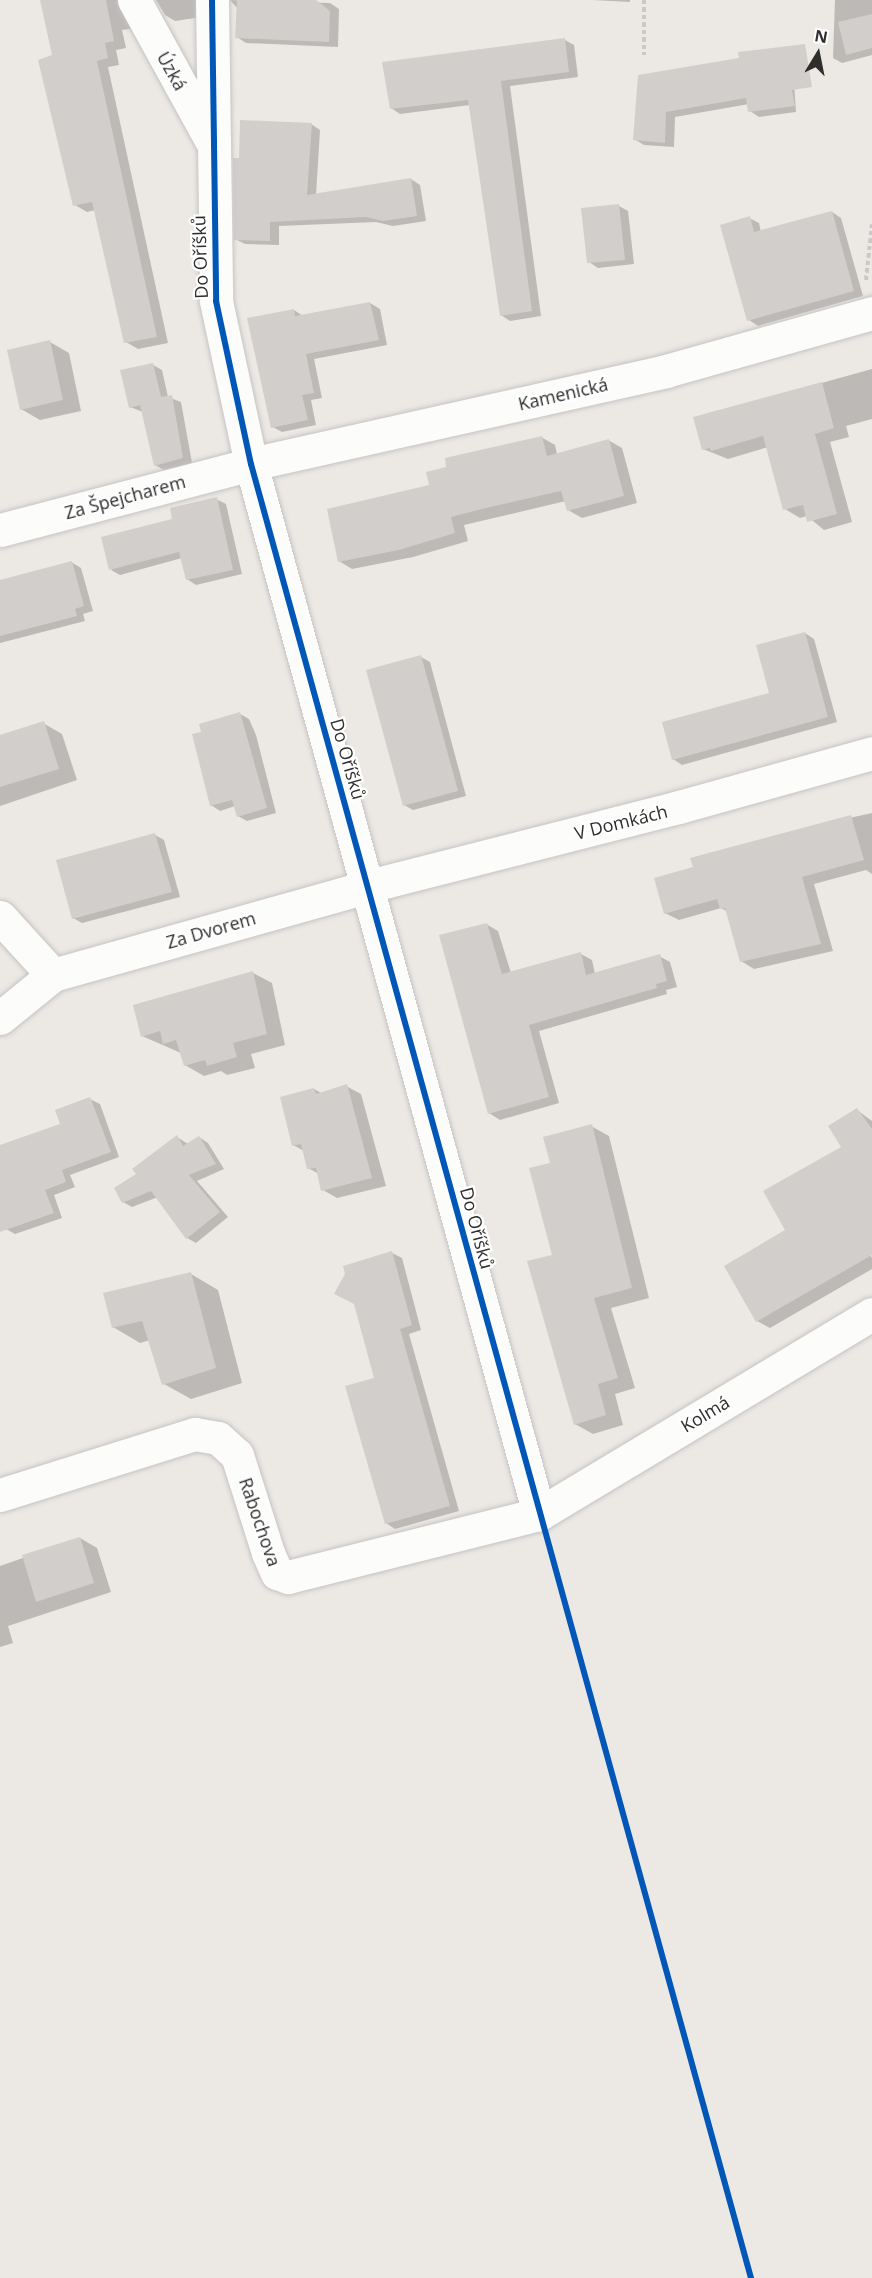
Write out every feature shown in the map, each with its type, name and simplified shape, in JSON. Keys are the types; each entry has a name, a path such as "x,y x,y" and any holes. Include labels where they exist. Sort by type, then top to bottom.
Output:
{"street":[{"name":"Úzká","path":"134,0 212,141"},
{"name":"Do Oříšků","path":"212,0 212,141 216,301 251,464 369,885 539,1514"},
{"name":"Kamenická","path":"251,464 666,371 867,314"},
{"name":"Za Špejcharem","path":"0,530 251,464"},
{"name":"V Domkách","path":"369,885 679,807 872,753"},
{"name":"Za Dvorem","path":"0,1018 53,975 369,885"},
{"path":"0,917 53,975"},
{"name":"Kolmá","path":"539,1514 872,1314"},
{"name":"Rabochova","path":"0,1495 195,1434 218,1438 237,1455 268,1553 277,1573 288,1577 539,1514"}],"path":[{"path":"644,0 644,55"},
{"path":"867,314 872,224"}],"building":[{"path":"40,0 106,0 114,41 105,43 108,58 97,61 157,337 124,343 92,202 73,206 38,60 52,55"},
{"path":"237,0 316,0 330,11 329,42 235,38"},
{"path":"872,14 872,48 846,55 838,22"},
{"path":"565,38 569,72 501,81 532,311 500,316 468,100 390,109 382,62"},
{"path":"805,44 812,87 792,90 795,106 748,112 746,98 666,112 665,143 633,140 638,75 739,58 738,52"},
{"path":"240,120 312,123 307,195 411,178 417,216 383,221 366,217 270,222 270,241 234,240 233,158 239,158"},
{"path":"619,204 625,260 587,263 581,208"},
{"path":"832,211 854,291 747,321 720,225 750,216 754,232"},
{"path":"370,302 379,340 306,354 314,393 302,395 308,420 271,428 247,318 294,309 295,316"},
{"path":"50,340 63,400 20,410 7,350"},
{"path":"153,363 161,397 172,395 183,458 154,466 140,405 129,408 120,370"},
{"path":"822,382 834,428 815,434 837,514 807,522 803,505 783,510 763,436 711,451 710,448 702,450 693,417"},
{"path":"542,436 547,456 609,439 624,496 567,511 561,491 486,508 451,517 455,533 399,550 338,562 327,509 429,485 426,472 446,467 445,458"},
{"path":"217,497 233,570 186,580 179,552 109,570 101,537 172,519 170,508"},
{"path":"72,561 84,606 75,609 77,616 0,636 0,580"},
{"path":"805,632 828,717 672,760 662,722 769,693 756,645"},
{"path":"421,655 458,791 403,806 366,670"},
{"path":"240,712 267,808 237,817 232,800 210,806 192,734 201,732 199,724"},
{"path":"44,721 59,769 0,787 0,735"},
{"path":"851,815 864,860 802,877 821,944 740,962 725,908 720,909 717,899 664,914 654,878 693,867 690,858"},
{"path":"155,833 172,892 72,919 56,860"},
{"path":"487,923 502,974 581,952 586,975 660,954 667,981 656,984 657,988 529,1025 549,1097 488,1114 439,935"},
{"path":"253,971 267,1034 233,1043 237,1057 207,1066 205,1060 184,1066 176,1040 163,1044 160,1031 141,1037 133,1005"},
{"path":"347,1084 372,1178 321,1191 316,1168 307,1169 301,1144 292,1146 280,1097 314,1088 316,1094"},
{"path":"90,1097 111,1152 62,1170 66,1182 45,1190 54,1213 0,1232 0,1145 60,1124 55,1110"},
{"path":"857,1108 872,1129 872,1255 756,1322 724,1266 785,1230 763,1191 841,1147 828,1126"},
{"path":"592,1124 632,1288 594,1298 618,1378 598,1384 606,1415 574,1425 527,1261 552,1255 529,1168 550,1163 543,1137"},
{"path":"177,1135 183,1146 199,1136 216,1164 189,1175 220,1212 186,1239 151,1191 122,1203 114,1188 136,1174 132,1169"},
{"path":"392,1251 412,1325 400,1329 450,1506 385,1524 345,1386 374,1378 354,1304 334,1294 345,1274 343,1266"},
{"path":"191,1272 216,1368 162,1385 142,1321 112,1328 103,1293"},
{"path":"80,1537 94,1583 36,1602 22,1555"}],"cycle path":[{"path":"212,0 216,301 251,464 751,2278"}]}
